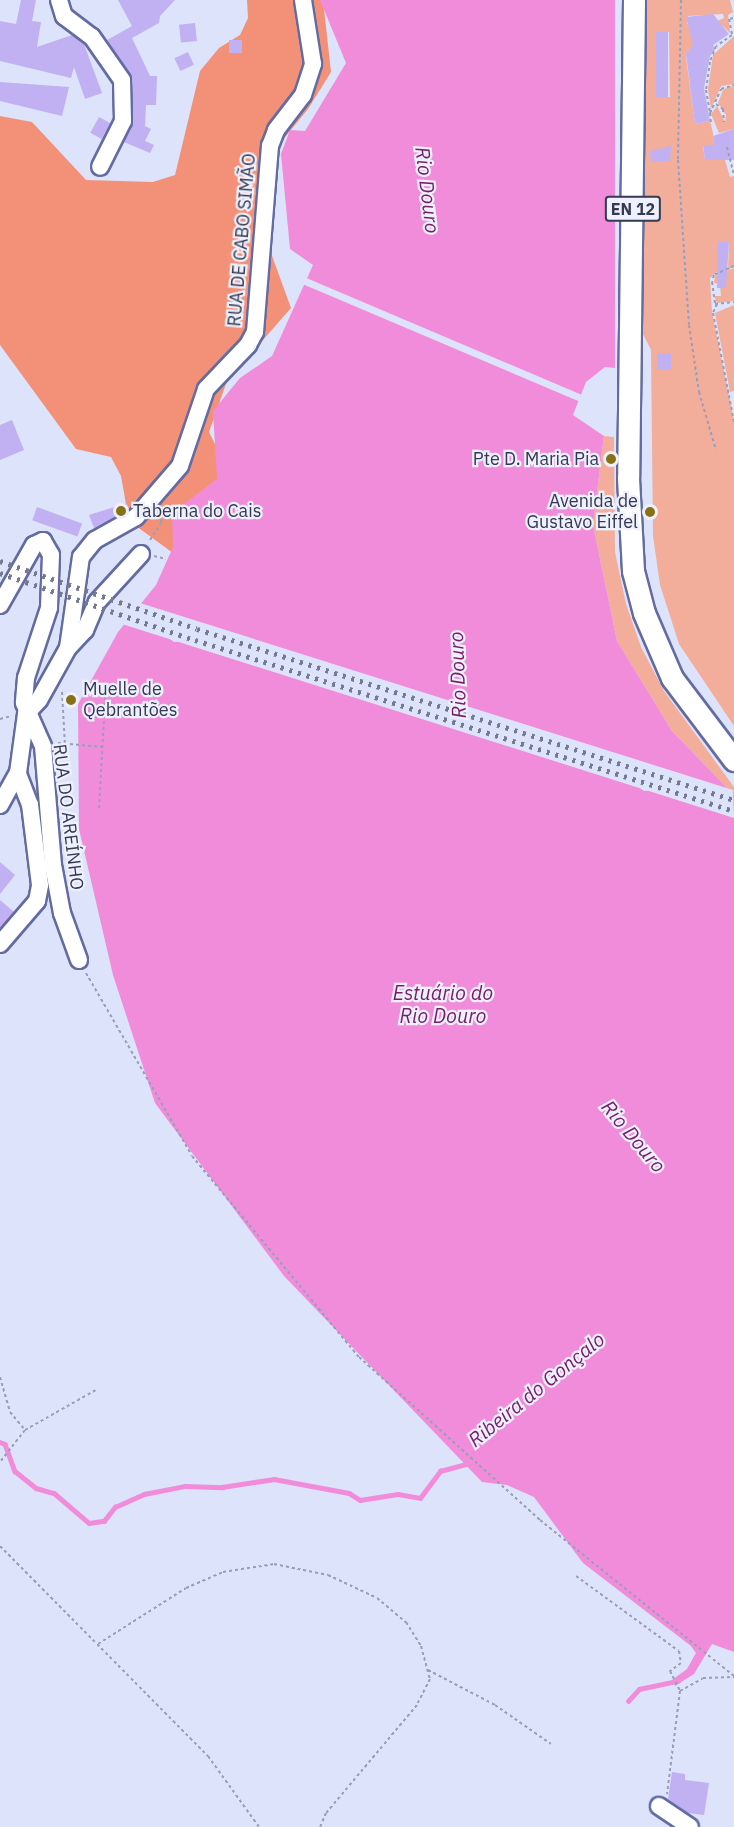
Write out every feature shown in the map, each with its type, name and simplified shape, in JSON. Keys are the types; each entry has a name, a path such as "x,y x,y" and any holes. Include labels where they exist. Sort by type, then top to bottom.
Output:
{"main road":[{"name":"EN 12","path":"634,0 630,538 644,613 672,678 734,760"}],"street":[{"path":"59,0 64,16 92,37 122,80 123,121 100,167"},
{"name":"RUA DE CABO SIMÃO","path":"68,648 81,557 95,540 128,524 180,466 206,389 248,345 255,332 270,146 276,130 303,95 313,64 303,0"},
{"path":"0,605 34,545 43,541 51,555 49,608 26,678 26,714 18,773 0,805"},
{"path":"26,714 39,700 68,648 84,630 97,602 141,554"},
{"name":"RUA DO AREÍNHO","path":"26,714 43,746 53,865 62,913 79,960"},
{"path":"0,944 37,901 39,885 30,805 18,773"},
{"path":"662,1808 684,1825"}],"path":[{"path":"681,0 678,160 689,325 699,392 716,450"},
{"path":"711,125 706,90 710,62 716,46 732,36 729,19 733,18"},
{"path":"710,113 721,89 734,85"},
{"path":"716,104 723,109 724,122"},
{"path":"727,147 734,175"},
{"path":"734,267 714,275 717,304 713,313 734,422"},
{"path":"717,304 734,302"},
{"path":"729,394 734,392"},
{"path":"99,808 106,682"},
{"path":"63,684 60,707 65,745 103,747"},
{"path":"79,960 192,1156 359,1357 540,1520 734,1676"},
{"path":"0,1377 10,1412 25,1430"},
{"path":"0,1462 25,1430 96,1390"},
{"path":"0,1546 208,1756 259,1827"},
{"path":"98,1644 195,1584 223,1572 274,1564 328,1575 377,1598 406,1622 421,1646 430,1679 417,1705 326,1813 320,1827"},
{"path":"576,1576 679,1652 681,1663 670,1671 680,1690 662,1808"},
{"path":"428,1670 495,1705 551,1744"},
{"path":"680,1690 703,1678 734,1676"}],"shaded area":[{"path":"247,0 323,0 331,72 308,109 277,147 267,242 291,308 227,381 209,432 234,483 173,553 129,521 121,476 111,457 76,449 0,345 0,116 32,122 86,180 153,182 175,175 200,71 219,48 240,35 248,18"},
{"path":"640,0 730,0 733,12 728,15 730,33 722,25 689,50 686,57 695,124 710,121 713,133 714,145 703,146 705,160 725,160 730,177 734,176 734,265 728,271 729,242 718,242 718,271 710,278 712,312 734,420 734,726 679,644 660,585 653,536 651,350 638,324","holes":["723,14 724,18 711,24 687,24 688,16","656,32 669,32 670,97 658,97"]},
{"path":"734,36 734,84 721,86 711,109 708,89 713,55"},
{"path":"730,86 734,87 734,129 719,133 711,114 717,106 725,122 726,115 718,103 723,90"},
{"path":"734,268 734,301 717,303 714,296 721,296 720,284 714,283 715,276"},
{"path":"734,305 734,391 730,392 715,313"},
{"path":"604,436 614,437 615,552 626,604 641,647 664,691 734,787 734,795 672,731 617,641 593,525"}],"water":[{"name":"Estuário do Rio Douro","path":"320,0 615,0 615,368 605,367 586,382 573,415 604,436 593,525 617,641 672,731 734,795 734,1652 712,1644 694,1674 675,1686 672,1680 687,1669 696,1653 691,1646 583,1563 534,1497 507,1485 482,1482 284,1276 155,1103 113,975 79,829 78,704 118,632 156,585 173,547 172,513 217,479 213,411 240,378 272,356 313,265 290,249 281,154 290,130 305,131 346,63","holes":["182,617 189,624 190,634 184,641 174,642 166,636 166,626 172,618","642,767 652,767 659,773 660,783 654,790 644,791 636,785 635,775"]}],"pier":[{"path":"304,277 584,396 581,402 301,283"},
{"path":"140,603 733,790 734,818 122,624","holes":["181,620 187,633 175,639 169,627","643,770 656,774 652,787 639,783"]}],"building":[{"path":"21,0 36,0 32,21 41,22 37,47 72,35 84,44 102,93 85,99 74,67 71,78 0,61 0,21 16,24"},
{"path":"118,0 175,0 160,16 159,23 132,38 150,76 157,76 156,105 146,105 145,126 151,129 145,141 154,145 150,153 124,142 133,121 132,79 107,40 132,26"},
{"path":"713,14 729,34 713,45 715,50 710,56 704,88 710,121 695,124 686,54 693,45 686,17"},
{"path":"195,23 197,41 181,43 179,25"},
{"path":"656,32 668,32 668,97 656,97"},
{"path":"229,40 242,40 242,53 229,53"},
{"path":"188,52 194,65 180,71 174,58"},
{"path":"0,82 69,87 62,116 0,101"},
{"path":"99,117 110,123 102,139 90,133"},
{"path":"734,129 734,160 705,160 703,145 714,145 713,136"},
{"path":"671,146 670,161 651,162 650,151"},
{"path":"718,242 729,242 726,288 717,288"},
{"path":"657,353 671,353 671,370 657,370"},
{"path":"12,420 24,450 0,460 0,425"},
{"path":"127,503 129,509 94,528 89,515"},
{"path":"37,507 82,523 77,537 32,520"},
{"path":"0,862 15,875 0,894"},
{"path":"0,900 14,912 0,928"},
{"path":"672,1772 685,1774 685,1780 709,1783 704,1815 688,1813 668,1799"}],"waterway":[{"name":"Ribeira do Gonçalo","path":"0,1442 5,1444 15,1471 36,1488 54,1493 89,1523 104,1521 115,1507 144,1494 185,1486 222,1487 274,1479 349,1493 360,1500 398,1494 420,1498 440,1471 470,1463"},
{"path":"628,1701 639,1689 678,1681"}],"railway":[{"path":"0,561 197,629 734,800"},
{"path":"0,573 195,640 734,811"}],"place":[{"name":"Pte D. Maria Pia","path":"611,459"},
{"name":"Taberna do Cais","path":"121,511"},
{"name":"Avenida de Gustavo Eiffel","path":"650,512"},
{"name":"Muelle de Qebrantões","path":"71,700"}],"water label":[{"name":"Rio Douro","path":"428,190"},
{"name":"Rio Douro","path":"457,675"},
{"name":"Rio Douro","path":"634,1136"}]}
